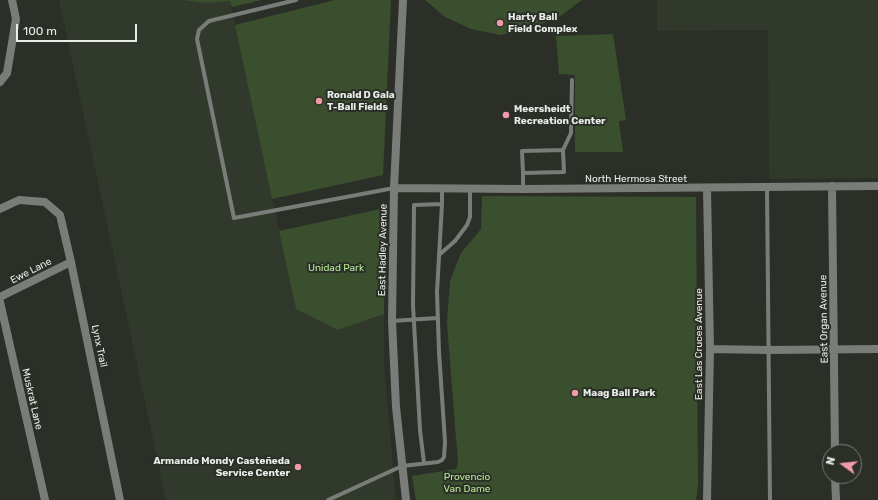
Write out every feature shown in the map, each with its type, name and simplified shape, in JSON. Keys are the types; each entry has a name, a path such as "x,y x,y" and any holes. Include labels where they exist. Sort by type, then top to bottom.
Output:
{"street":[{"path":"0,82 7,73 16,19 12,0"},
{"name":"East Hadley Avenue","path":"402,0 394,188 392,321 396,407 406,500"},
{"name":"East Organ Avenue","path":"832,186 835,444"},
{"name":"North Hermosa Street","path":"394,188 524,189 878,186"},
{"name":"East Las Cruces Avenue","path":"707,188 710,349 707,500"},
{"name":"Lynx Trail","path":"0,210 19,200 45,202 60,215 120,500"},
{"name":"Ewe Lane","path":"0,297 71,262"},
{"name":"Muskrat Lane","path":"0,302 45,500"},
{"path":"710,349 878,349"},
{"path":"835,484 836,500"}],"lane":[{"path":"296,0 209,21 199,30 197,39 234,218 394,188"},
{"path":"523,173 564,172 563,150 571,134 572,80"},
{"path":"524,189 522,152 563,150"},
{"path":"767,187 770,500"},
{"path":"328,500 402,466 438,462 444,457 445,450 438,352 438,255 442,188"},
{"path":"438,255 455,242 467,225 470,216 470,188"},
{"path":"424,463 420,430 414,320 414,205 442,204"},
{"path":"392,321 438,318"}],"shaded area":[{"path":"59,0 177,0 207,3 230,1 296,309 338,330 384,314 384,364 396,500 166,500"},
{"path":"657,0 878,0 878,178 769,179 768,30 657,31"}],"green space":[{"path":"181,0 262,0 232,7 230,1 207,3"},
{"name":"Ronald D Gala T-Ball Fields","path":"335,0 391,0 383,175 272,199 235,25"},
{"name":"Harty Ball Field Complex","path":"425,0 582,0 559,17 531,28 501,35 471,29 445,17"},
{"path":"613,34 626,120 619,121 623,152 575,152 575,75 559,74 556,36"},
{"name":"Maag Ball Park","path":"482,196 696,197 698,486 696,500 416,500 412,476 456,469 458,464 447,323 450,281 461,253 481,229"},
{"name":"Unidad Park","path":"385,208 384,314 338,330 296,309 279,231"}],"place":[{"name":"Harty Ball Field Complex","path":"500,23"},
{"name":"Ronald D Gala T-Ball Fields","path":"319,101"},
{"name":"Meersheidt Recreation Center","path":"506,115"},
{"name":"Maag Ball Park","path":"575,393"},
{"name":"Armando Mondy Casteñeda Service Center","path":"298,467"}],"park label":[{"name":"Provencio Van Dame","path":"467,482"}]}
